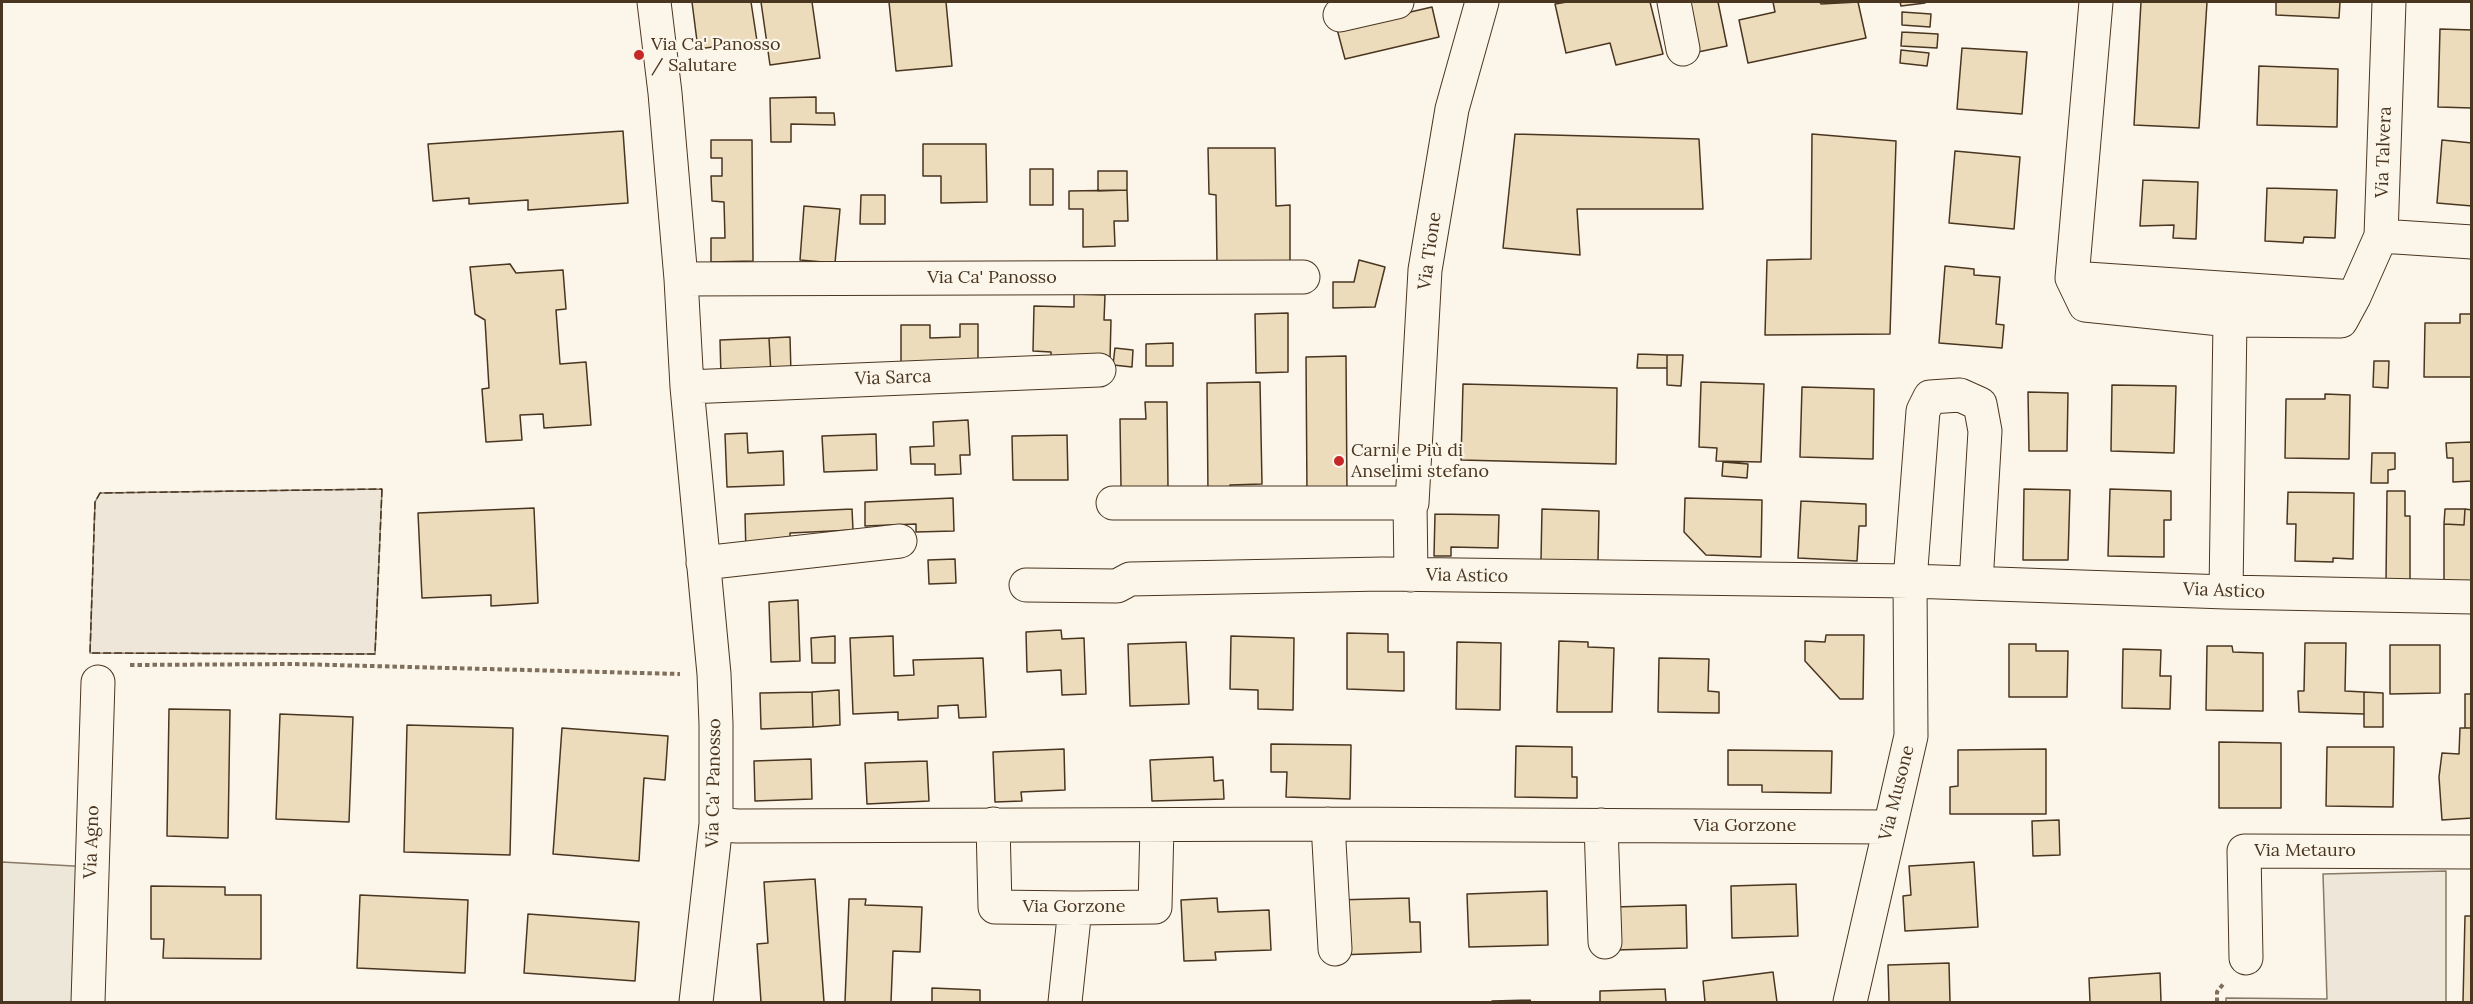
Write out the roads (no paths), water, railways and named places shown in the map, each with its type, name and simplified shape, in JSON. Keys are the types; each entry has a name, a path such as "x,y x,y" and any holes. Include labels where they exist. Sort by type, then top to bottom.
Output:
{"street":[{"name":"Via Ca' Panosso","path":"654,2 665,93 681,279 687,387 714,674 716,824 696,1002"},
{"path":"1340,15 1396,2"},
{"name":"Via Tione","path":"1411,575 1410,503 1412,503 1425,270 1452,109 1482,2"},
{"path":"1674,2 1683,50"},
{"path":"2096,2 2072,278 2355,297"},
{"name":"Via Talvera","path":"2072,278 2085,305 2230,320 2341,321 2355,297 2381,236 2389,2"},
{"path":"2381,236 2472,242"},
{"name":"Via Ca' Panosso","path":"681,279 1303,277"},
{"path":"2226,592 2230,320"},
{"name":"Via Sarca","path":"687,387 1099,370"},
{"path":"1910,581 1923,411 1930,397 1960,395 1980,404 1985,431 1976,583"},
{"path":"1113,503 1410,503"},
{"path":"703,562 900,541"},
{"name":"Via Astico","path":"1026,585 1117,586 1130,579 1383,574 1910,581 2226,592 2472,597"},
{"name":"Via Musone","path":"1850,1002 1888,827 1911,736 1910,581"},
{"name":"Via Agno","path":"88,1002 98,682"},
{"name":"Via Gorzone","path":"716,824 748,826 1328,824 1888,827"},
{"name":"Via Gorzone","path":"993,824 995,907 1075,908 1155,907 1157,826"},
{"path":"1328,824 1335,949"},
{"path":"1601,825 1605,942"},
{"name":"Via Metauro","path":"2246,958 2244,851 2472,852"},
{"path":"1065,1002 1075,908"}],"place":[{"name":"Via Ca' Panosso / Salutare","path":"639,55"},
{"name":"Carni e Più di Anselimi stefano","path":"1339,461"}]}
